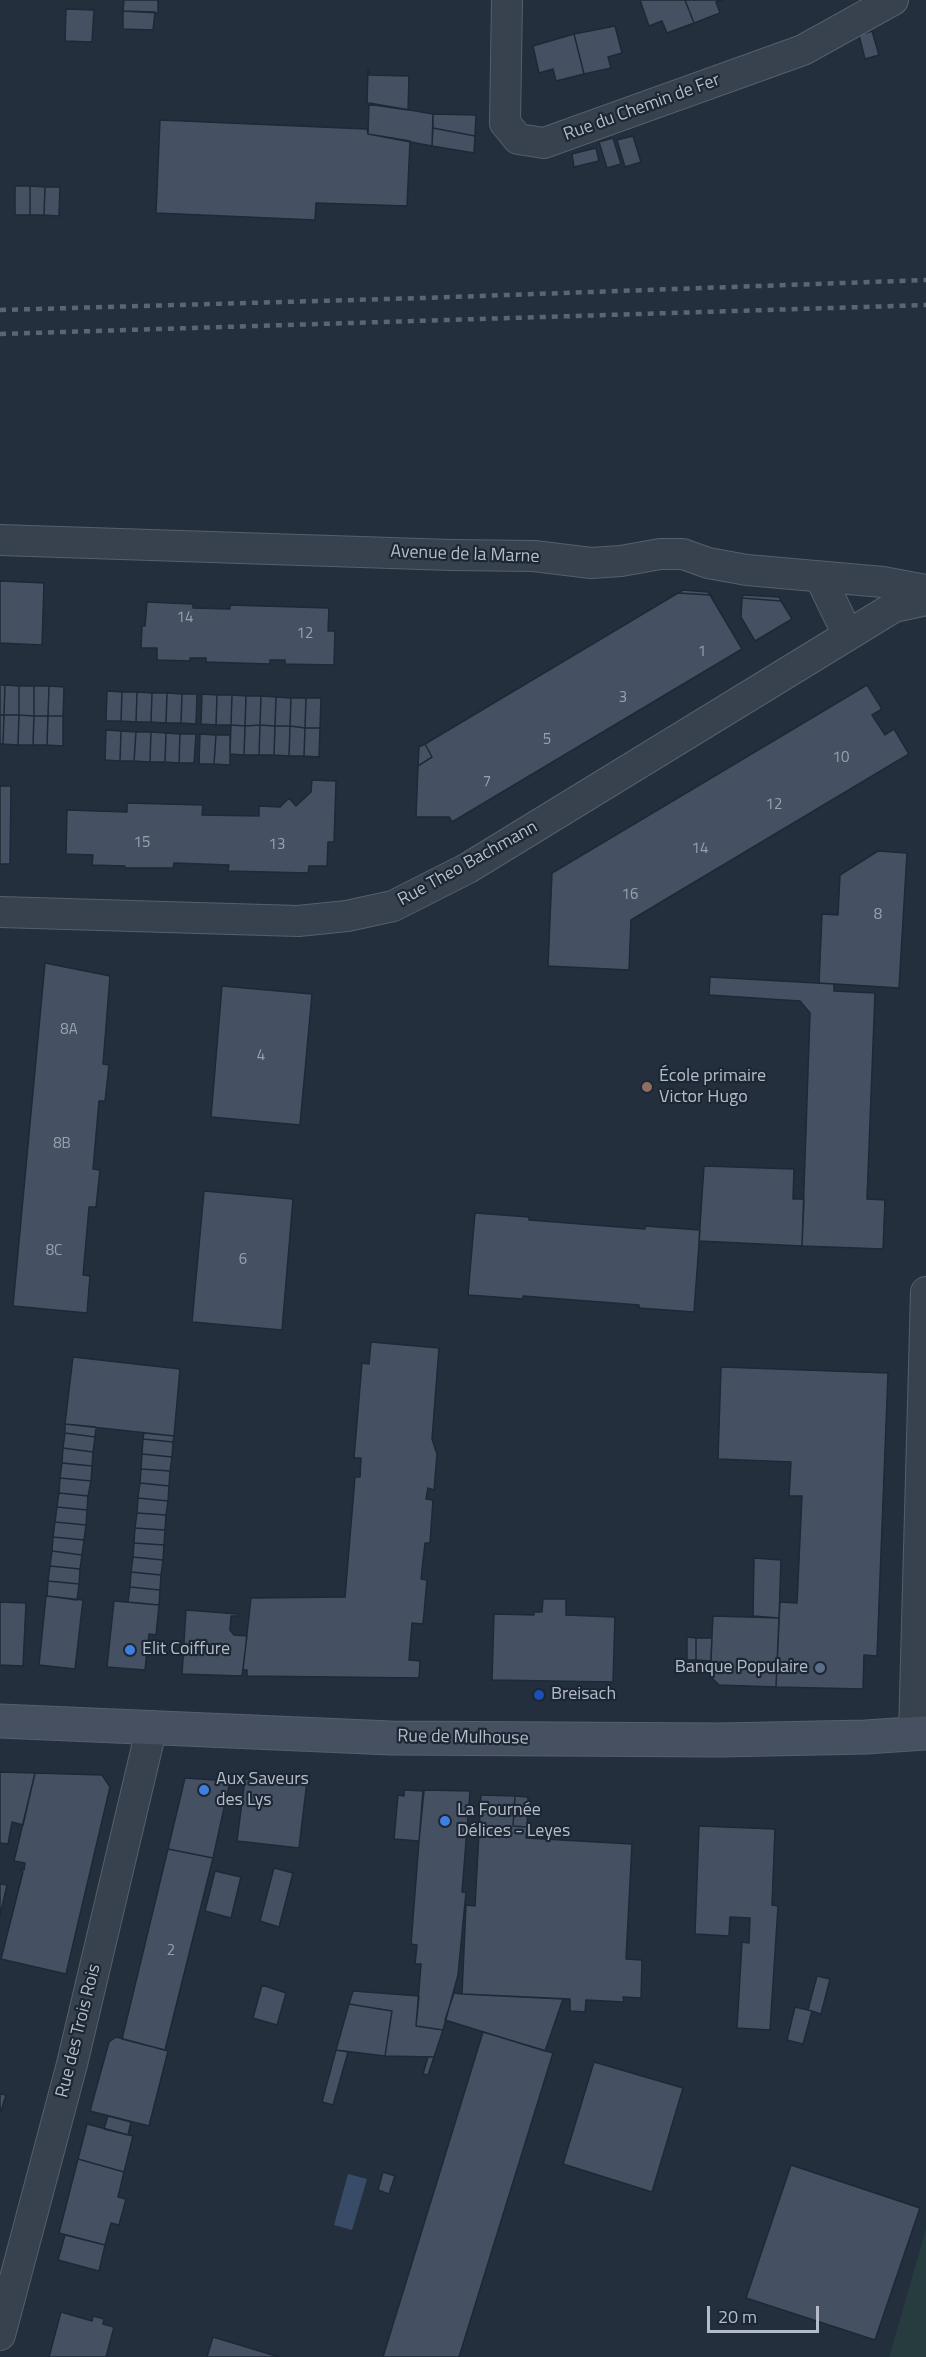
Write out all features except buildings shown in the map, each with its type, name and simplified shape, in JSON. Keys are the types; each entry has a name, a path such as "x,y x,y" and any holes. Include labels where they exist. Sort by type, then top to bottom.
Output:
{"main road":[{"name":"Rue de Mulhouse","path":"0,1721 391,1738 721,1740 920,1733"}],"street":[{"name":"Rue du Chemin de Fer","path":"507,0 505,123 518,140 544,142 804,50 893,0"},
{"name":"Avenue de la Marne","path":"0,540 534,556 591,563 621,561 660,554 683,554 708,563 747,570 883,582 926,591"},
{"path":"820,577 848,635"},
{"name":"Rue Theo Bachmann","path":"0,912 298,921 347,916 393,906 468,868 894,607 926,600"},
{"path":"920,1733 926,1292"},
{"name":"Rue des Trois Rois","path":"0,2335 72,2064 152,1726"}],"green space":[{"path":"926,2229 926,2357 889,2357 890,2354"}],"water":[{"path":"348,2174 367,2179 352,2230 334,2225"}],"railway":[{"path":"0,310 926,280"},
{"path":"0,334 926,305"}],"place":[{"name":"École primaire Victor Hugo","path":"647,1087"},
{"name":"Elit Coiffure","path":"130,1650"},
{"name":"Banque Populaire","path":"820,1668"},
{"name":"Breisach","path":"539,1695"},
{"name":"Aux Saveurs des Lys","path":"204,1790"},
{"name":"La Fournée Délices - Leyes","path":"445,1821"}]}
